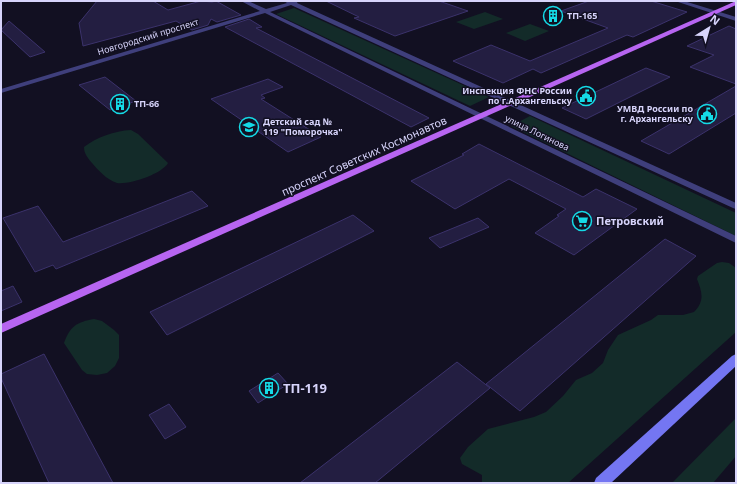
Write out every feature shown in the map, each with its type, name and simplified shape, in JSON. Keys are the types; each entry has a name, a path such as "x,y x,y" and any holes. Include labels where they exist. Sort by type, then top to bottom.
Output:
{"main road":[{"name":"проспект Советских Космонавтов","path":"1,329 736,3"},
{"path":"601,483 736,359"}],"street":[{"name":"улица Логинова","path":"244,1 736,240"},
{"name":"Новгородский проспект","path":"1,91 265,12 290,2 301,1"},
{"path":"678,1 736,19"},
{"name":"улица Логинова","path":"290,2 736,206"}],"green space":[{"path":"294,8 489,97 470,106 276,14"},
{"path":"485,12 503,19 474,29 456,22"},
{"path":"530,24 549,31 525,41 506,33"},
{"path":"530,116 736,213 736,236 511,126"},
{"path":"131,130 138,134 168,163 159,171 145,178 122,183 113,182 97,169 86,156 84,147 94,140 106,135"},
{"path":"717,263 729,263 736,268 736,332 568,483 482,483 482,475 462,464 460,458 468,447 488,429 534,417 546,412 563,396 576,380 592,373 603,363 608,350 618,335 651,320 658,315 683,315 694,312 700,304 702,296 697,279 698,276"},
{"path":"94,319 102,321 119,335 119,358 115,366 107,373 97,375 87,374 82,370 64,343 69,332 75,326 79,323"},
{"path":"736,418 736,456 713,483 672,483"}],"building":[{"path":"97,1 153,1 168,10 201,1 216,1 241,15 217,22 211,19 208,25 192,30 176,21 83,46 79,23"},
{"path":"326,1 439,1 468,11 395,36 354,18 359,17"},
{"path":"589,1 651,1 687,12 633,37 627,35 541,73 533,69 503,83 453,61 491,45 530,61 608,28 561,11"},
{"path":"249,19 262,27 256,28 429,118 411,127 225,27"},
{"path":"9,21 45,52 30,57 1,30"},
{"path":"729,26 736,29 736,84 690,67 714,55 687,46"},
{"path":"646,68 670,77 586,119 562,108"},
{"path":"105,77 136,101 110,110 79,85"},
{"path":"268,79 283,87 261,95 265,98 261,99 321,137 288,152 211,99"},
{"path":"736,86 736,113 669,154 641,141"},
{"path":"479,144 583,197 596,189 637,209 574,255 535,233 559,216 557,215 566,209 509,179 455,209 411,181 464,155 462,154"},
{"path":"192,191 208,206 56,269 53,265 35,272 3,218 38,206 63,242"},
{"path":"353,215 374,231 167,335 150,312"},
{"path":"478,218 489,227 440,248 429,238"},
{"path":"665,239 696,256 520,411 486,384"},
{"path":"13,286 22,302 1,311 1,291"},
{"path":"44,354 113,483 49,483 1,378 1,374"},
{"path":"457,362 490,388 375,483 300,483"},
{"name":"ТП-119","path":"278,373 288,384 258,403 249,391"},
{"path":"169,404 186,427 165,439 149,415"}],"place":[{"name":"ТП-165","path":"553,16"},
{"name":"Инспекция ФНС России по г.Архангельску","path":"586,96"},
{"name":"ТП-66","path":"120,104"},
{"name":"УМВД России по г. Архангельску","path":"707,114"},
{"name":"Детский сад № 119 \"Поморочка\"","path":"249,127"},
{"name":"Петровский","path":"582,221"},
{"name":"ТП-119","path":"269,388"}]}
